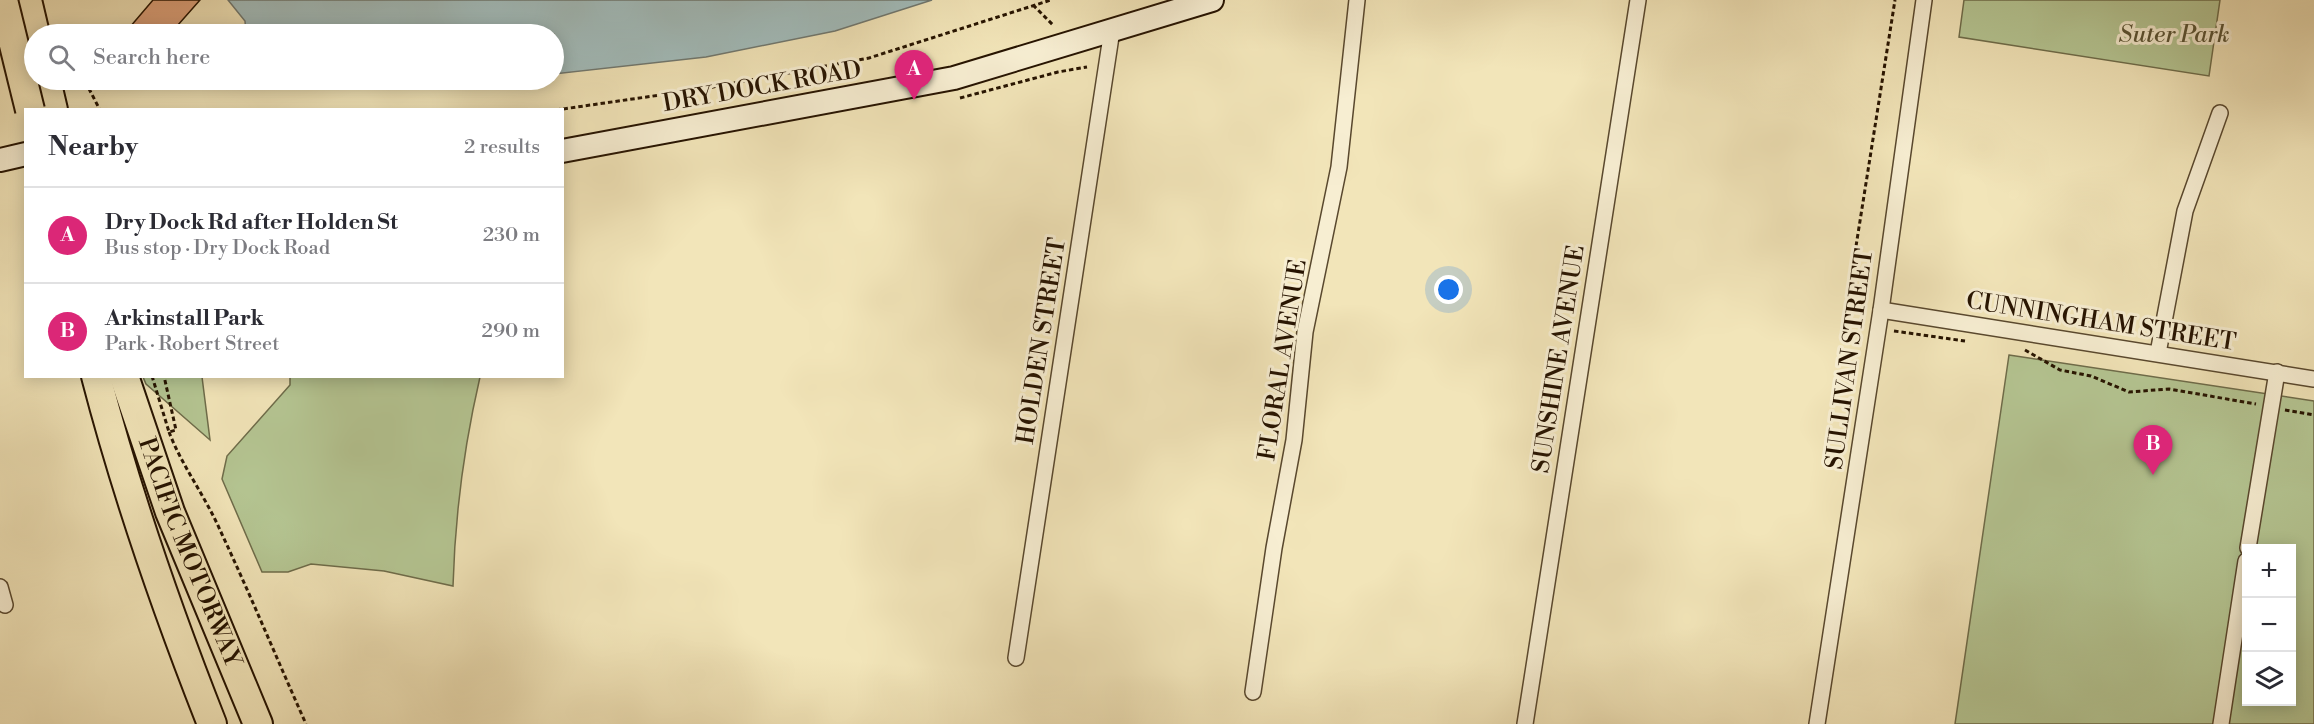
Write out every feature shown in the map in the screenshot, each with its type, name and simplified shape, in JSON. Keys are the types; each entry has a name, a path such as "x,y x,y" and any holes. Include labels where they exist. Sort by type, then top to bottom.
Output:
{"highway":[{"path":"3,0 24,86"},
{"path":"27,0 33,24"},
{"path":"25,90 30,108"},
{"path":"49,90 53,108"},
{"name":"PACIFIC MOTORWAY","path":"96,378 117,460 166,608 212,724"},
{"name":"PACIFIC MOTORWAY","path":"125,378 170,512 258,724"}],"street":[{"name":"DRY DOCK ROAD","path":"564,151 954,78 1212,0"},
{"name":"FLORAL AVENUE","path":"1253,692 1274,548 1294,440 1305,332 1339,167 1357,0"},
{"name":"SUNSHINE AVENUE","path":"1525,724 1638,0"},
{"name":"SULLIVAN STREET","path":"1817,724 1881,310 1924,0"},
{"name":"HOLDEN STREET","path":"1017,658 1112,30"},
{"path":"2158,353 2185,211 2220,113"},
{"path":"0,160 24,154"},
{"name":"CUNNINGHAM STREET","path":"1881,310 2314,379"},
{"path":"2249,544 2277,372"},
{"path":"0,587 5,605"},
{"path":"2221,724 2242,592"}],"path":[{"path":"564,109 702,89 869,58 1051,0"},
{"path":"1895,0 1844,322 1968,342"},
{"path":"1034,6 1053,25"},
{"path":"90,90 99,108"},
{"path":"2014,348 2026,350 2060,370 2091,376 2129,392 2169,388 2272,405 2314,415"},
{"path":"153,378 169,432 182,461 204,495 221,531 306,724"},
{"path":"164,378 176,430 169,432"}],"green space":[{"name":"Suter Park","path":"1964,0 2220,0 2209,76 1959,37"},
{"path":"2009,355 2314,401 2314,724 1955,724"},
{"path":"143,378 202,378 210,440 146,384"},
{"path":"290,378 480,378 461,481 453,586 384,571 311,564 288,572 262,572 222,479 227,456 290,385"}],"water":[{"path":"228,0 932,0 835,31 706,57 564,73 564,24 245,24"}],"building":[{"path":"153,0 200,0 179,24 133,24"}],"place":[{"name":"Dry Dock Rd after Holden St","path":"914,100"},
{"name":"Arkinstall Park","path":"2153,475"}]}
